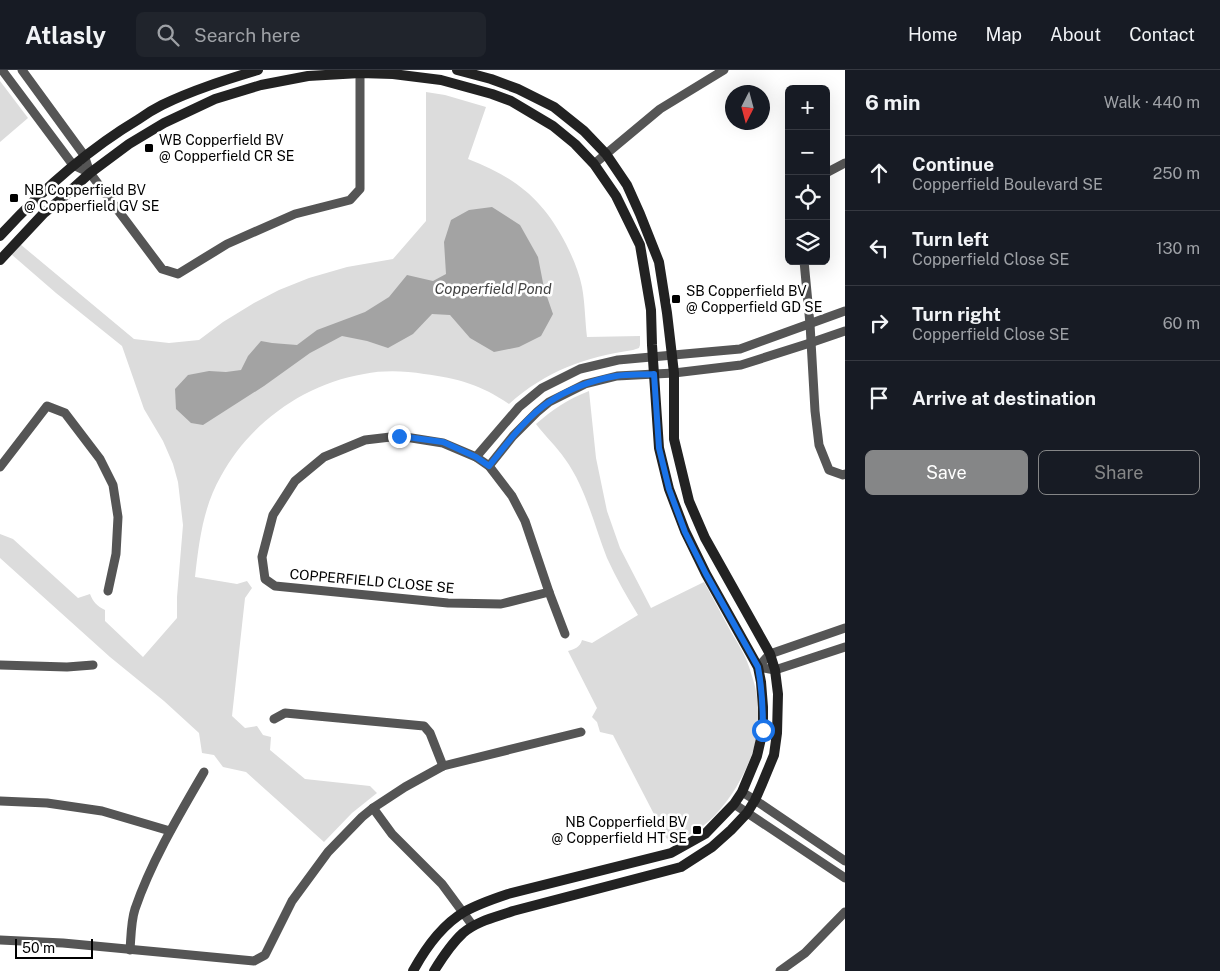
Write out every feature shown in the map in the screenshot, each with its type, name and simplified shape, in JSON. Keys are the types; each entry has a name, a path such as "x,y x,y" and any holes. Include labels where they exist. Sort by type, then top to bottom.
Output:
{"street":[{"path":"2,70 72,165 90,173"},
{"path":"22,70 84,155 90,173 162,269 178,274 227,244 295,214 350,200 360,189 360,72"},
{"path":"0,236 19,215 72,165 120,130 161,106 211,84 258,70"},
{"path":"434,971 449,948 462,934 473,926 513,911 681,867 712,847 747,813 762,784 774,755 777,733 778,694 775,670 770,654 705,538 689,502 674,439 674,373 659,262 627,184 606,154 584,131 554,107 518,89 491,79 457,70"},
{"path":"594,164 660,109 721,71"},
{"path":"0,260 44,213 90,173 129,144 164,123 215,98 261,85 308,76 360,72 393,74 441,80 511,101 553,126 575,144 594,164 616,196 640,245 651,310 659,448 669,489 687,537 758,667 763,707 763,730 757,756 742,792 734,804 705,834 671,852 508,894 485,902 450,922 435,938 413,971"},
{"path":"211,84 215,98"},
{"path":"830,171 845,163"},
{"path":"804,265 819,445 829,470 845,474"},
{"path":"476,457 519,408 542,388 580,369 618,360 740,349 845,311"},
{"path":"489,466 513,436 537,412 549,402 585,384 617,376 674,373 741,365 845,331"},
{"path":"0,467 47,406 65,413 100,459 112,485 118,516 115,562 108,591"},
{"name":"COPPERFIELD CLOSE SE","path":"399,436 443,442 476,457 489,466 512,496 525,521 549,592 501,604 448,603 275,586 265,579 262,557 273,514 295,481 324,457 365,440 399,436"},
{"path":"687,537 701,529"},
{"path":"549,592 566,634"},
{"path":"758,667 770,654 845,628"},
{"path":"758,667 775,670 845,647"},
{"path":"0,665 67,667 93,665"},
{"path":"274,719 285,714 424,726 430,732 443,766"},
{"path":"0,940 62,943 254,961 265,955 292,902 328,852 373,808 405,787 443,766 581,732"},
{"path":"130,950 134,910 170,831 204,772"},
{"path":"742,792 845,861"},
{"path":"0,801 47,803 102,811 170,831"},
{"path":"734,804 845,878"},
{"path":"373,808 392,834 442,884 473,926"},
{"path":"806,852 814,840"},
{"path":"780,971 805,953 845,912"}],"shaded area":[{"path":"0,81 28,118 0,142"},
{"path":"426,92 445,95 486,107 468,159 514,182 526,191 548,214 566,244 581,281 587,337 640,336 640,345 639,348 633,350 582,361 567,367 537,383 509,404 499,397 469,383 436,376 387,371 342,379 320,387 281,409 247,439 233,457 215,488 206,512 200,538 195,577 237,584 247,581 252,588 245,598 232,716 245,728 257,726 263,735 271,737 270,750 305,779 370,786 377,793 352,813 324,842 246,772 223,767 214,755 202,753 199,733 164,701 110,657 0,558 0,534 13,539 78,598 90,594 96,604 105,610 105,621 143,657 177,618 183,525 178,482 163,441 144,409 122,346 11,254 20,244 134,339 169,343 199,340 223,322 279,290 309,278 347,267 393,259 426,221"},
{"path":"589,391 596,458 607,511 620,548 651,608 704,582 745,657 756,693 759,715 756,741 741,779 726,802 709,821 670,845 613,735 600,732 597,722 592,717 597,708 568,651 577,647 582,640 592,643 638,615 607,558 579,482 562,455 536,424 561,405"}],"water":[{"name":"Copperfield Pond","path":"492,207 520,225 538,257 544,288 553,314 541,336 519,347 494,352 470,338 450,315 432,314 413,334 388,348 342,336 310,353 264,386 203,425 191,423 176,409 175,389 188,375 209,371 226,372 241,370 248,356 261,341 297,345 317,330 365,312 389,297 407,275 433,281 446,274 444,242 451,220 469,210"}],"place":[{"name":"WB Copperfield BV @ Copperfield CR SE","path":"149,148"},
{"name":"NB Copperfield BV @ Copperfield GV SE","path":"14,198"},
{"name":"SB Copperfield BV @ Copperfield GD SE","path":"676,299"},
{"name":"NB Copperfield BV @ Copperfield HT SE","path":"697,830"}],"route":[{"path":"399,436 443,442 476,457 489,466 513,436 549,402 585,384 617,376 654,374 659,448 669,489 685,532 706,574 758,667 763,707 763,730"}]}
